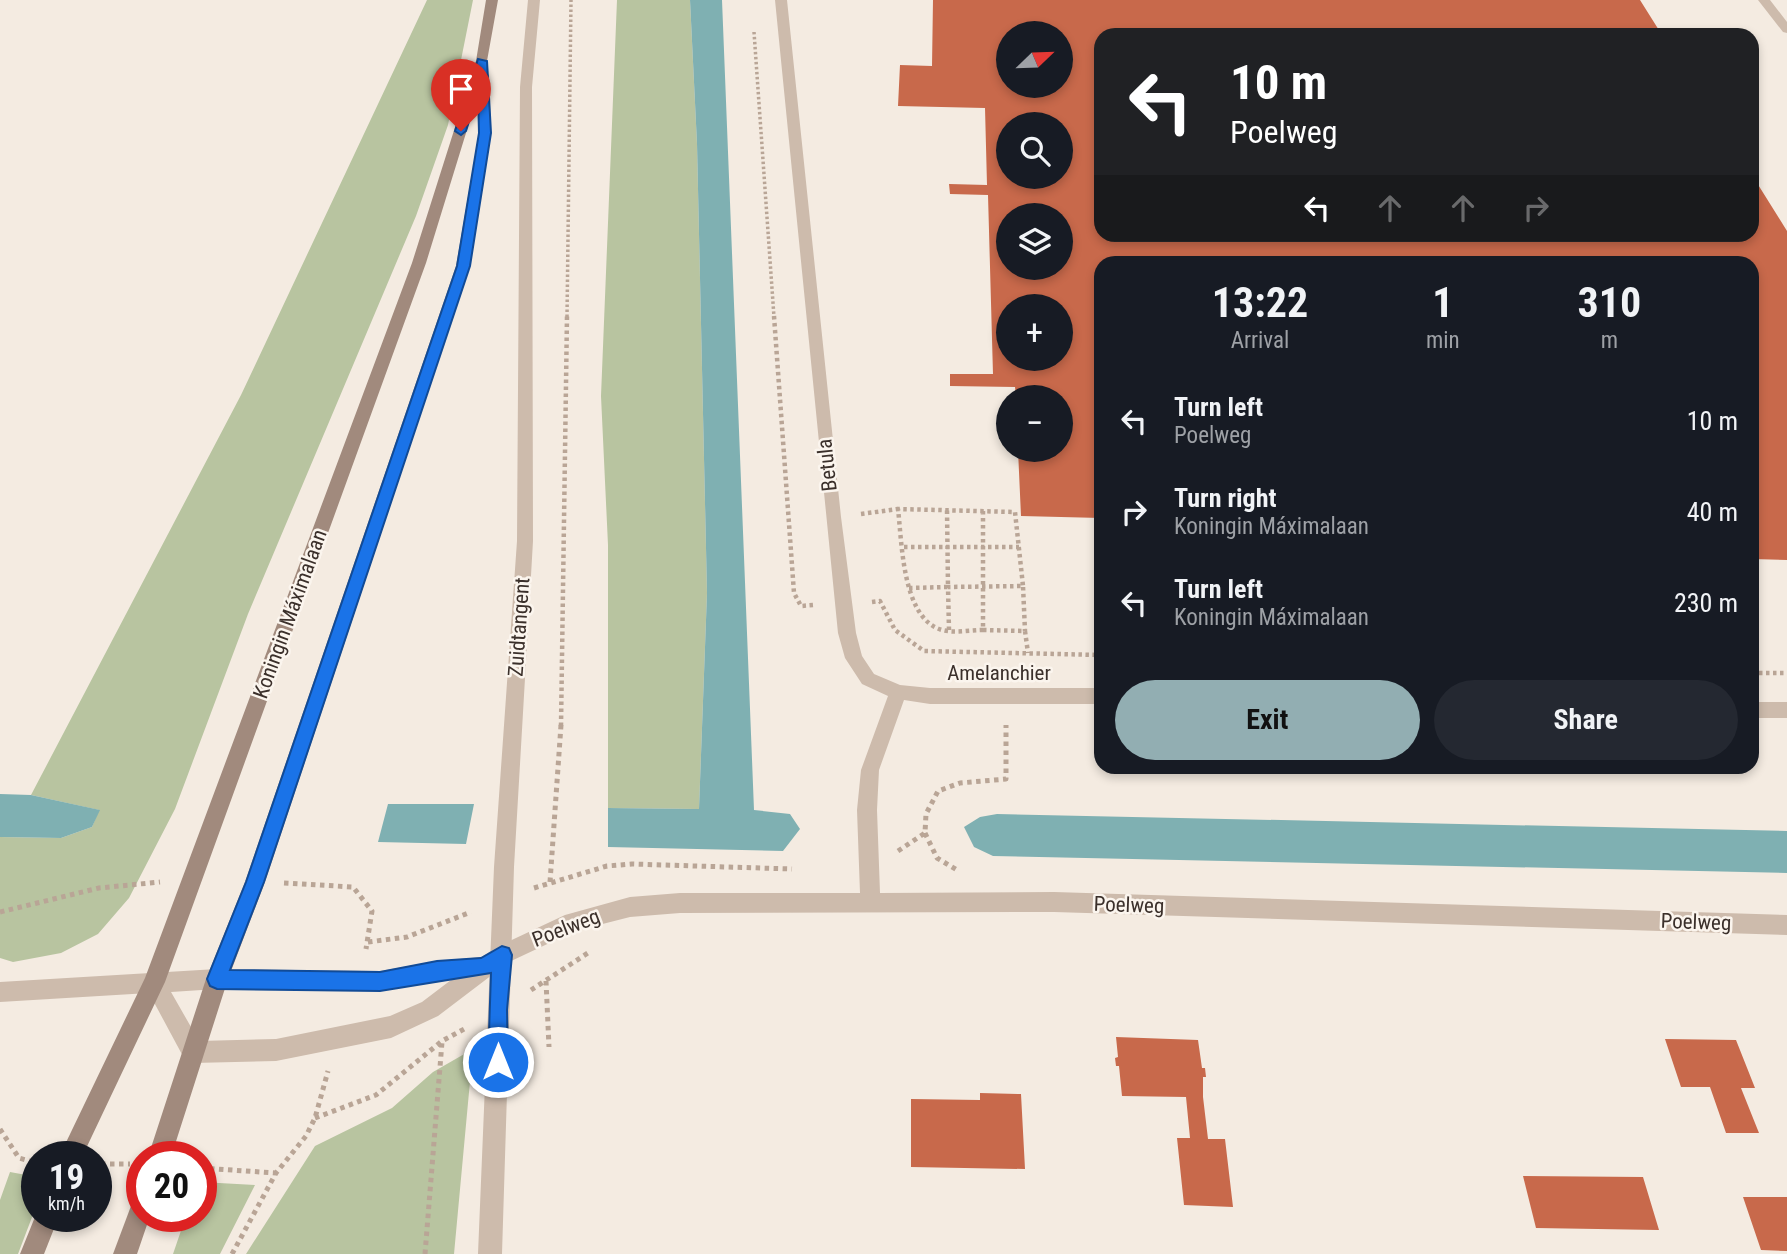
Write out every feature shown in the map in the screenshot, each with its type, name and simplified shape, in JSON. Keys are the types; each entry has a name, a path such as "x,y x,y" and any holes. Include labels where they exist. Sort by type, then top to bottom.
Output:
{"main road":[{"name":"Koningin Máximalaan","path":"78,1141 154,982 419,263 482,61 492,0"},
{"name":"Koningin Máximalaan","path":"164,1141 217,979 255,882 463,266 485,133 482,61"},
{"path":"32,1254 41,1232"},
{"path":"125,1254 133,1232"}],"street":[{"name":"Zuidtangent","path":"490,1254 499,1044 493,961 503,899 525,541 526,87 534,0"},
{"name":"Betula","path":"781,0 832,517 847,633 855,658 868,679 898,692"},
{"path":"1764,0 1787,30"},
{"path":"870,902 870,770 898,692"},
{"name":"Amelanchier","path":"898,692 930,696 1094,696"},
{"path":"1759,710 1787,710"},
{"name":"Poelweg","path":"193,1052 276,1050 391,1027 430,1009 493,961 572,922 630,907 680,903 1054,902 1787,925"},
{"name":"Poelweg","path":"0,992 217,979 380,981 493,961"},
{"path":"154,982 193,1052"}],"path":[{"path":"550,882 562,705 571,0"},
{"path":"898,509 913,604 930,625 949,630 1025,631"},
{"path":"832,517 898,509 1015,512 1028,653"},
{"path":"947,510 949,630"},
{"path":"983,511 983,630"},
{"path":"904,547 1019,547"},
{"path":"909,588 1023,586"},
{"path":"964,874 937,858 925,832 925,808 932,796 948,785 1006,779 1004,653 1094,655"},
{"path":"1759,673 1787,673"},
{"path":"869,871 925,832"},
{"path":"368,942 407,937 550,882 607,866 689,863 735,866"},
{"path":"546,981 549,1047"},
{"path":"425,1254 442,1041"},
{"path":"232,1254 276,1173 306,1136 315,1118"},
{"path":"0,1129 21,1159"},
{"path":"217,1169 276,1173"}],"green space":[{"path":"427,0 473,0 448,125 416,216 248,614 175,809 129,898 98,934 61,953 13,962 0,958 0,837 61,838 92,827 99,810 31,795 241,395"},
{"path":"617,0 690,0 697,144 707,593 699,809 608,808 608,545 601,396"},
{"path":"473,1049 454,1254 246,1254 315,1146 392,1108 433,1072"},
{"path":"10,1172 21,1174 21,1232 26,1232 18,1254 0,1254 0,1200"},
{"path":"217,1183 255,1185 220,1254 173,1254 181,1232 217,1232"}],"water":[{"path":"690,0 722,0 754,810 790,814 800,829 783,851 608,847 608,808 699,809 707,593 697,144"},
{"path":"0,794 31,795 100,810 92,827 61,838 0,837"},
{"path":"388,804 474,804 466,844 378,842"},
{"path":"997,814 1787,831 1787,873 993,856 974,847 964,827 980,817"}],"building":[{"path":"933,0 1640,0 1658,28 1094,28 1094,242 1759,242 1759,186 1787,231 1787,560 1759,559 1759,256 1094,256 1094,518 1021,516 1019,462 1073,462 1073,385 950,386 950,374 993,374 988,195 950,194 949,184 987,185 985,108 898,106 900,65 932,66"},
{"path":"1116,1037 1198,1040 1206,1077 1203,1077 1203,1097 1208,1139 1225,1139 1233,1207 1184,1205 1177,1138 1190,1138 1186,1097 1122,1096 1119,1066 1116,1066 1115,1058 1118,1057"},
{"path":"1665,1039 1736,1040 1755,1088 1741,1088 1759,1133 1726,1133 1710,1087 1681,1087"},
{"path":"980,1093 1021,1094 1025,1169 911,1167 911,1099 980,1100"},
{"path":"1523,1176 1643,1177 1659,1230 1536,1228"},
{"path":"1743,1197 1787,1197 1787,1251 1761,1250"}],"route":[{"path":"461,131 482,61 485,133 463,266 255,882 217,979 380,981 437,971 484,967 502,955 497,1010 498,1062"}]}
